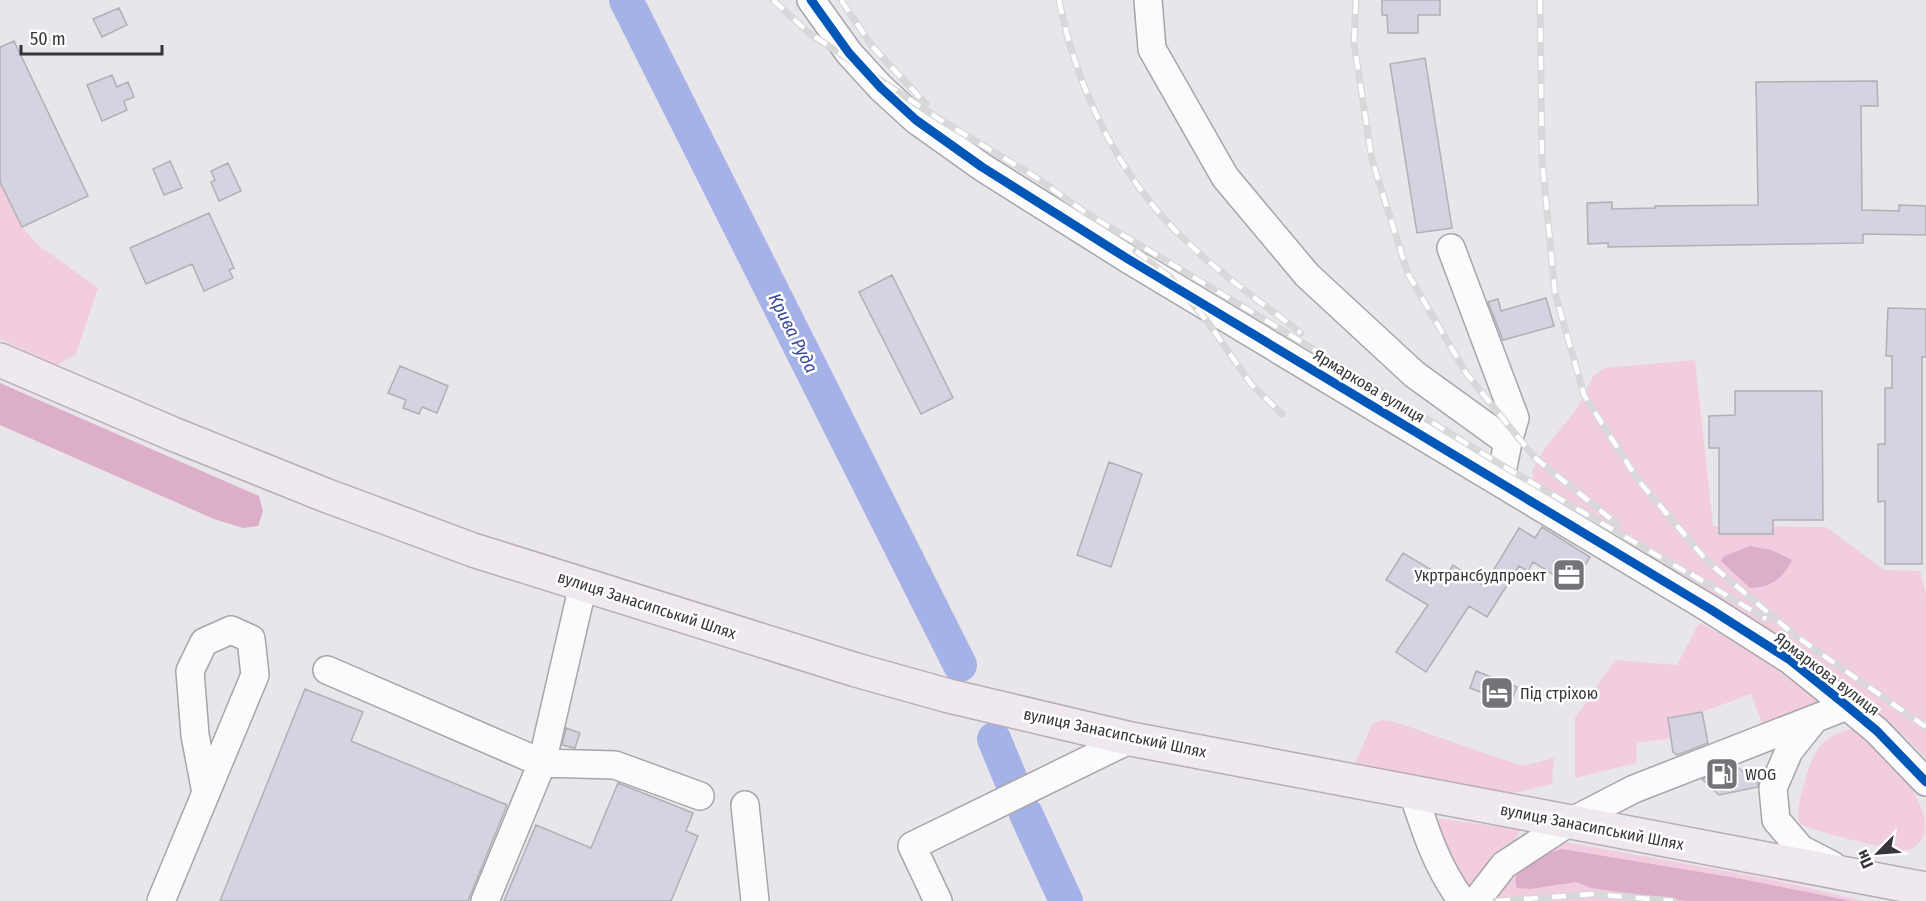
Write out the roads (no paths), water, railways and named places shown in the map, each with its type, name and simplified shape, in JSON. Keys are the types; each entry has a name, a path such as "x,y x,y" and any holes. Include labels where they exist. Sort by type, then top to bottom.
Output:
{"main road":[{"name":"вулиця Занасипський Шлях","path":"0,360 173,434 325,495 473,550 856,670 949,696 1131,739 1926,889"}],"street":[{"name":"Ярмаркова вулиця","path":"811,0 849,53 881,88 916,120 982,167 1128,259 1500,482 1780,654 1847,706 1907,760 1926,782"},
{"path":"1148,0 1152,49 1225,177 1307,275 1414,374 1508,442"},
{"path":"1451,248 1515,418 1500,482"},
{"path":"485,901 542,764 583,585"},
{"path":"161,901 206,793 255,675 251,639 231,630 204,642 190,671 195,735 206,793"},
{"path":"327,670 542,764 615,765 700,796"},
{"path":"1476,901 1504,865 1568,823 1634,789 1847,706"},
{"path":"1815,719 1789,751 1773,788 1776,820 1801,849 1851,876"},
{"path":"938,901 912,846 1131,739"},
{"path":"1413,793 1431,847 1447,880 1462,901"},
{"path":"745,805 754,901"}],"waterway":[{"name":"Крива Руда","path":"626,0 960,665"},
{"path":"994,739 1011,780"},
{"name":"Крива Руда","path":"1026,814 1066,901"}],"railway":[{"path":"773,0 809,33 942,121 1034,176 1086,213 1503,466 1698,579"},
{"path":"841,0 872,46 926,104"},
{"path":"1059,0 1066,32 1088,96 1102,127 1137,185 1158,212 1195,249 1301,333"},
{"path":"1356,0 1354,43 1372,160 1408,274 1466,373 1534,457 1617,524"},
{"path":"1540,0 1542,160 1555,293 1584,395 1638,480 1708,562 1797,637 1926,727"},
{"path":"1136,251 1170,277 1207,321 1251,384 1282,414"},
{"path":"1691,574 1766,619"},
{"path":"1496,901 1594,894 1673,901"}],"place":[{"name":"Укртрансбудпроект","path":"1569,575"},
{"name":"Під стріхою","path":"1497,693"},
{"name":"WOG","path":"1722,774"}]}
